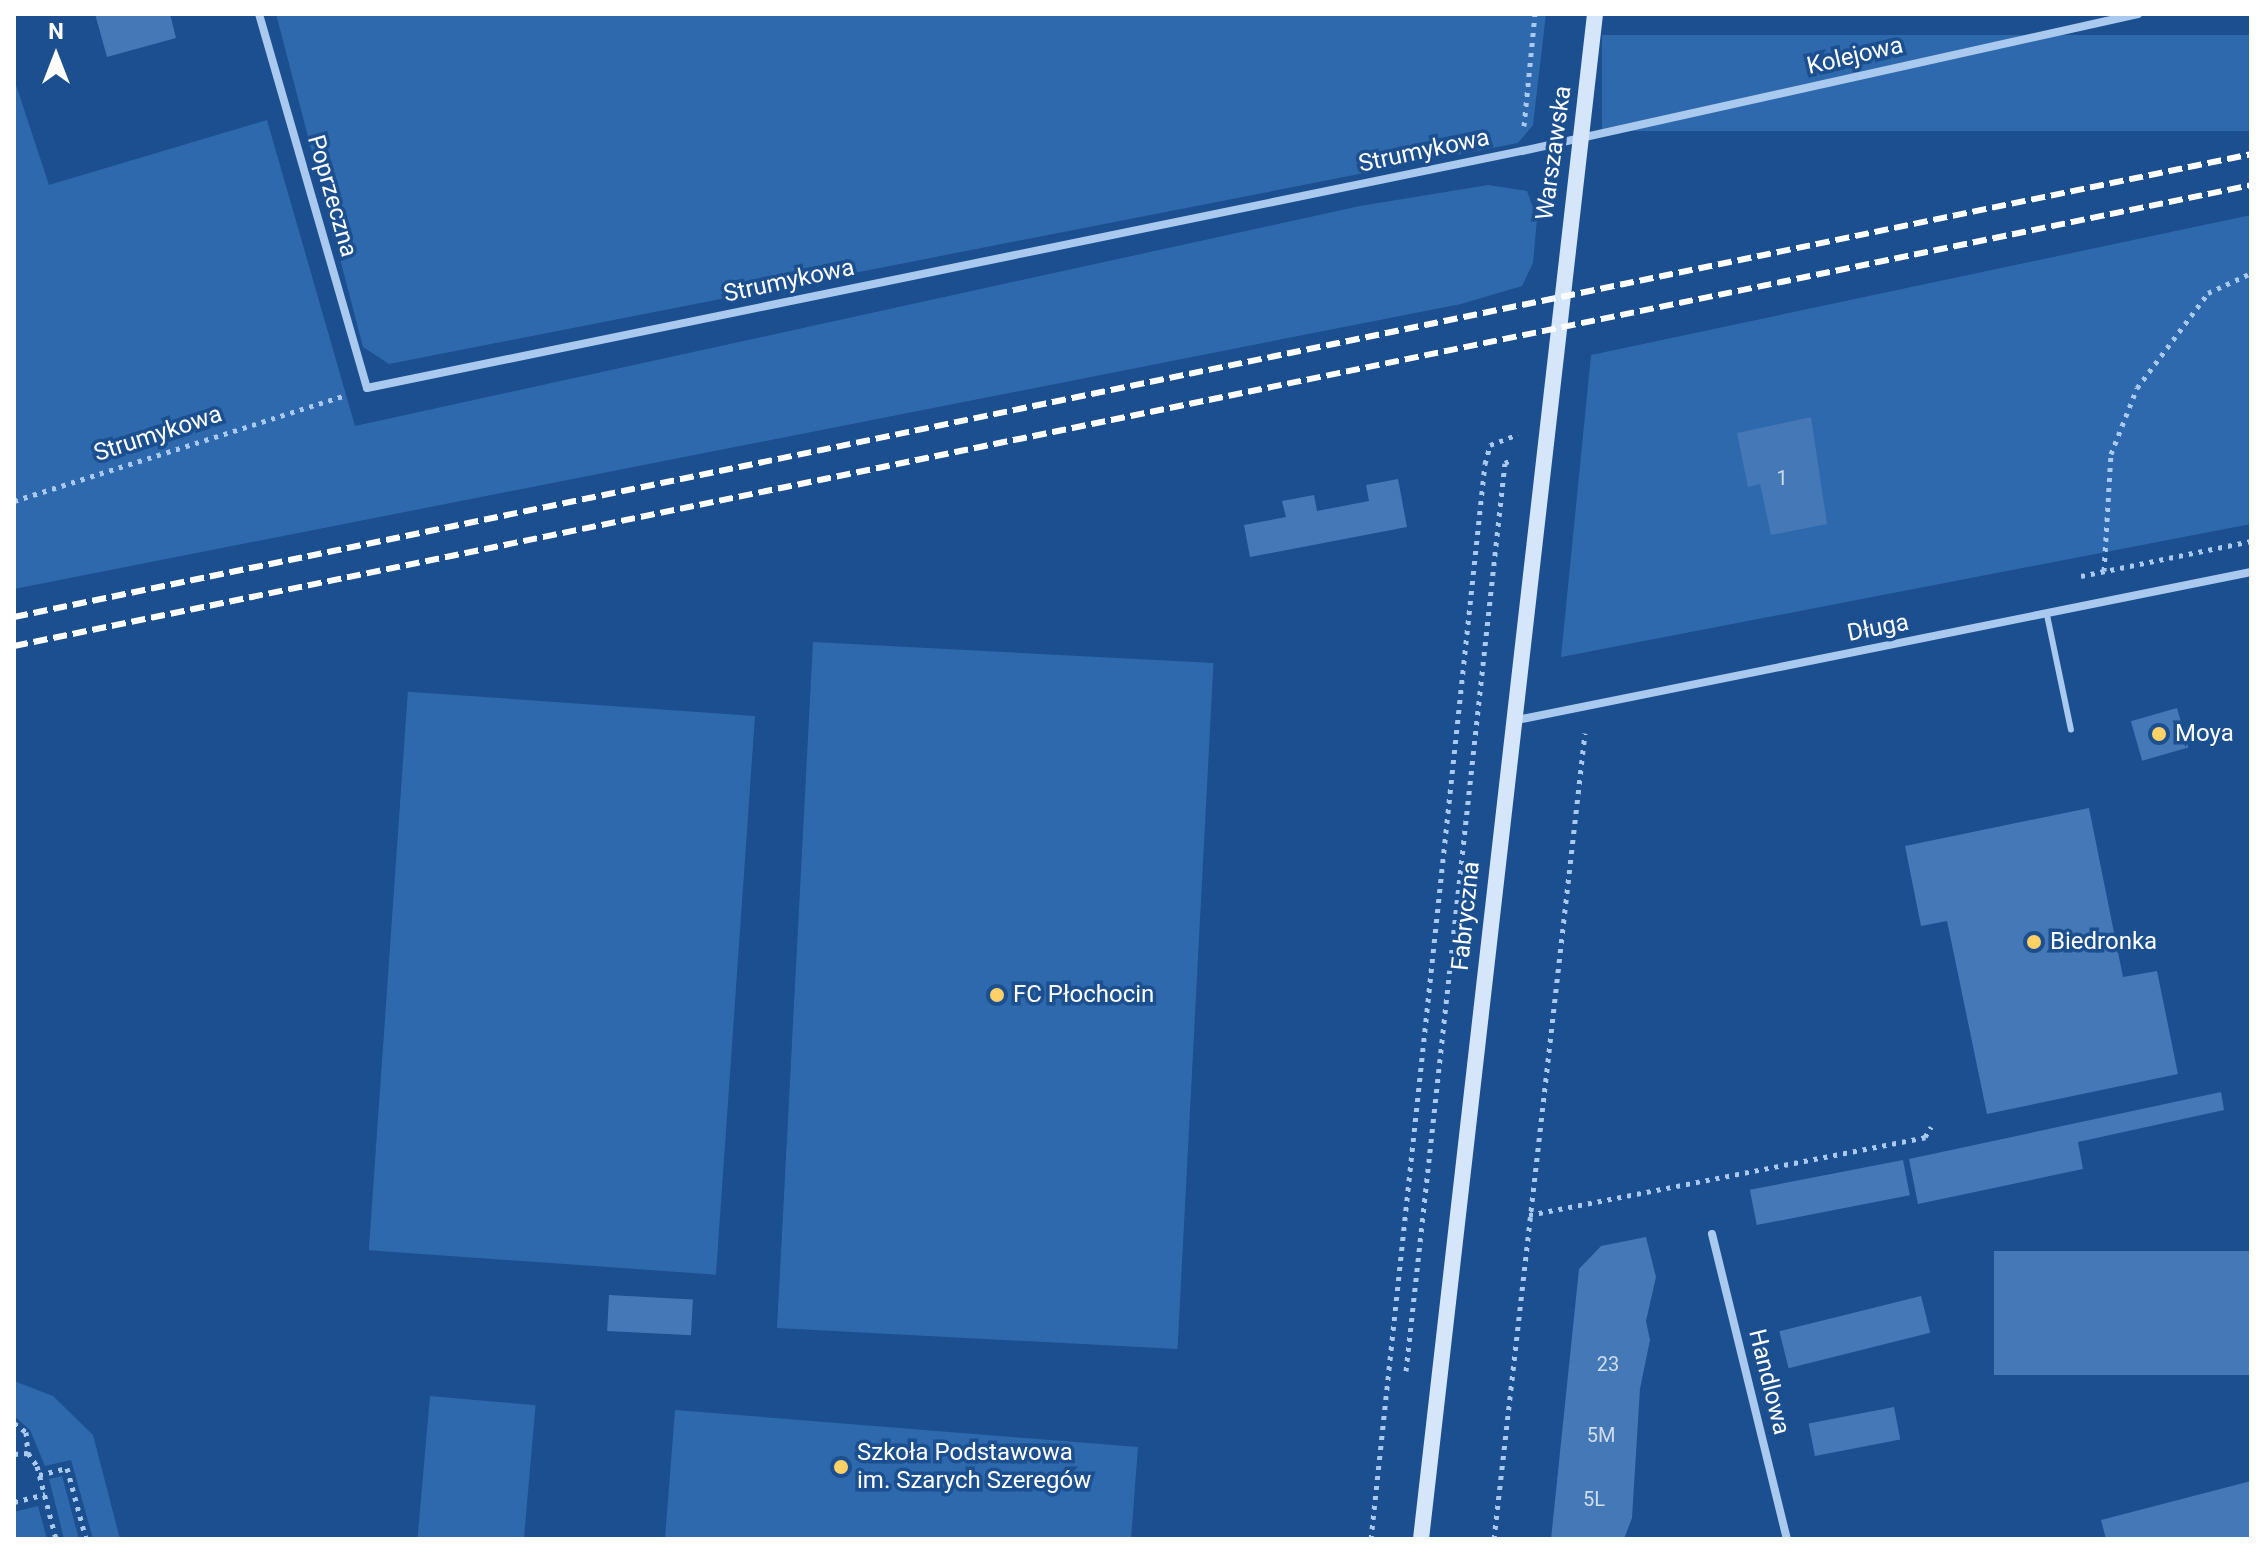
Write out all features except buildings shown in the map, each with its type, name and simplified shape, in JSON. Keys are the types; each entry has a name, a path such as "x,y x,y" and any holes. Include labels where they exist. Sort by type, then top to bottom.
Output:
{"main road":[{"name":"Warszawska","path":"1558,298 1582,138 1595,14"},
{"name":"Fabryczna","path":"1421,1539 1558,298"}],"street":[{"name":"Poprzeczna","path":"259,14 367,388"},
{"name":"Kolejowa","path":"1582,138 2138,14"},
{"name":"Strumykowa","path":"367,388 1582,138"},
{"name":"Długa","path":"1511,721 1588,708 2251,572"},
{"name":"Handlowa","path":"1712,1234 1787,1539"}],"lane":[{"path":"2047,615 2071,730"}],"path":[{"path":"1522,151 1535,14"},
{"path":"2104,571 2111,454 2137,388 2208,293 2251,273"},
{"name":"Strumykowa","path":"14,501 367,388"},
{"path":"1371,1539 1485,464 1490,445 1544,423"},
{"path":"1405,1381 1505,463 1542,444"},
{"path":"1494,1539 1588,708"},
{"path":"1529,1215 1925,1137 1931,1127"},
{"path":"14,1423 26,1432 28,1453 39,1475 56,1539"},
{"path":"14,1454 28,1453"},
{"path":"39,1475 67,1468 86,1539"},
{"path":"14,1502 45,1494"}],"shaded area":[{"path":"276,14 1546,14 1533,125 1518,143 389,364 363,347"},
{"path":"1602,35 2251,35 2251,131 1602,131"},
{"path":"14,79 49,185 267,120 355,426 1360,206 1488,185 1527,191 1537,219 1533,263 1522,286 1461,304 14,589"},
{"path":"2251,215 2251,524 1561,657 1591,355"},
{"name":"FC Płochocin","path":"813,642 1213,663 1177,1349 777,1328"},
{"path":"408,692 755,716 716,1275 369,1250"},
{"path":"14,1381 53,1396 93,1435 120,1539 93,1539 71,1460 45,1466 30,1430 14,1416"},
{"path":"430,1396 536,1405 524,1539 417,1539"},
{"path":"675,1410 1138,1447 1131,1539 665,1539"},
{"path":"62,1476 79,1539 64,1539 49,1479"},
{"path":"38,1506 47,1539 14,1539 14,1512"}],"railway":[{"path":"14,617 2251,154"},
{"path":"14,646 2251,185"}],"place":[{"name":"Moya","path":"2159,734"},
{"name":"Biedronka","path":"2034,942"},
{"name":"FC Płochocin","path":"997,995"},
{"name":"Szkoła Podstawowa im. Szarych Szeregów","path":"841,1467"}]}
